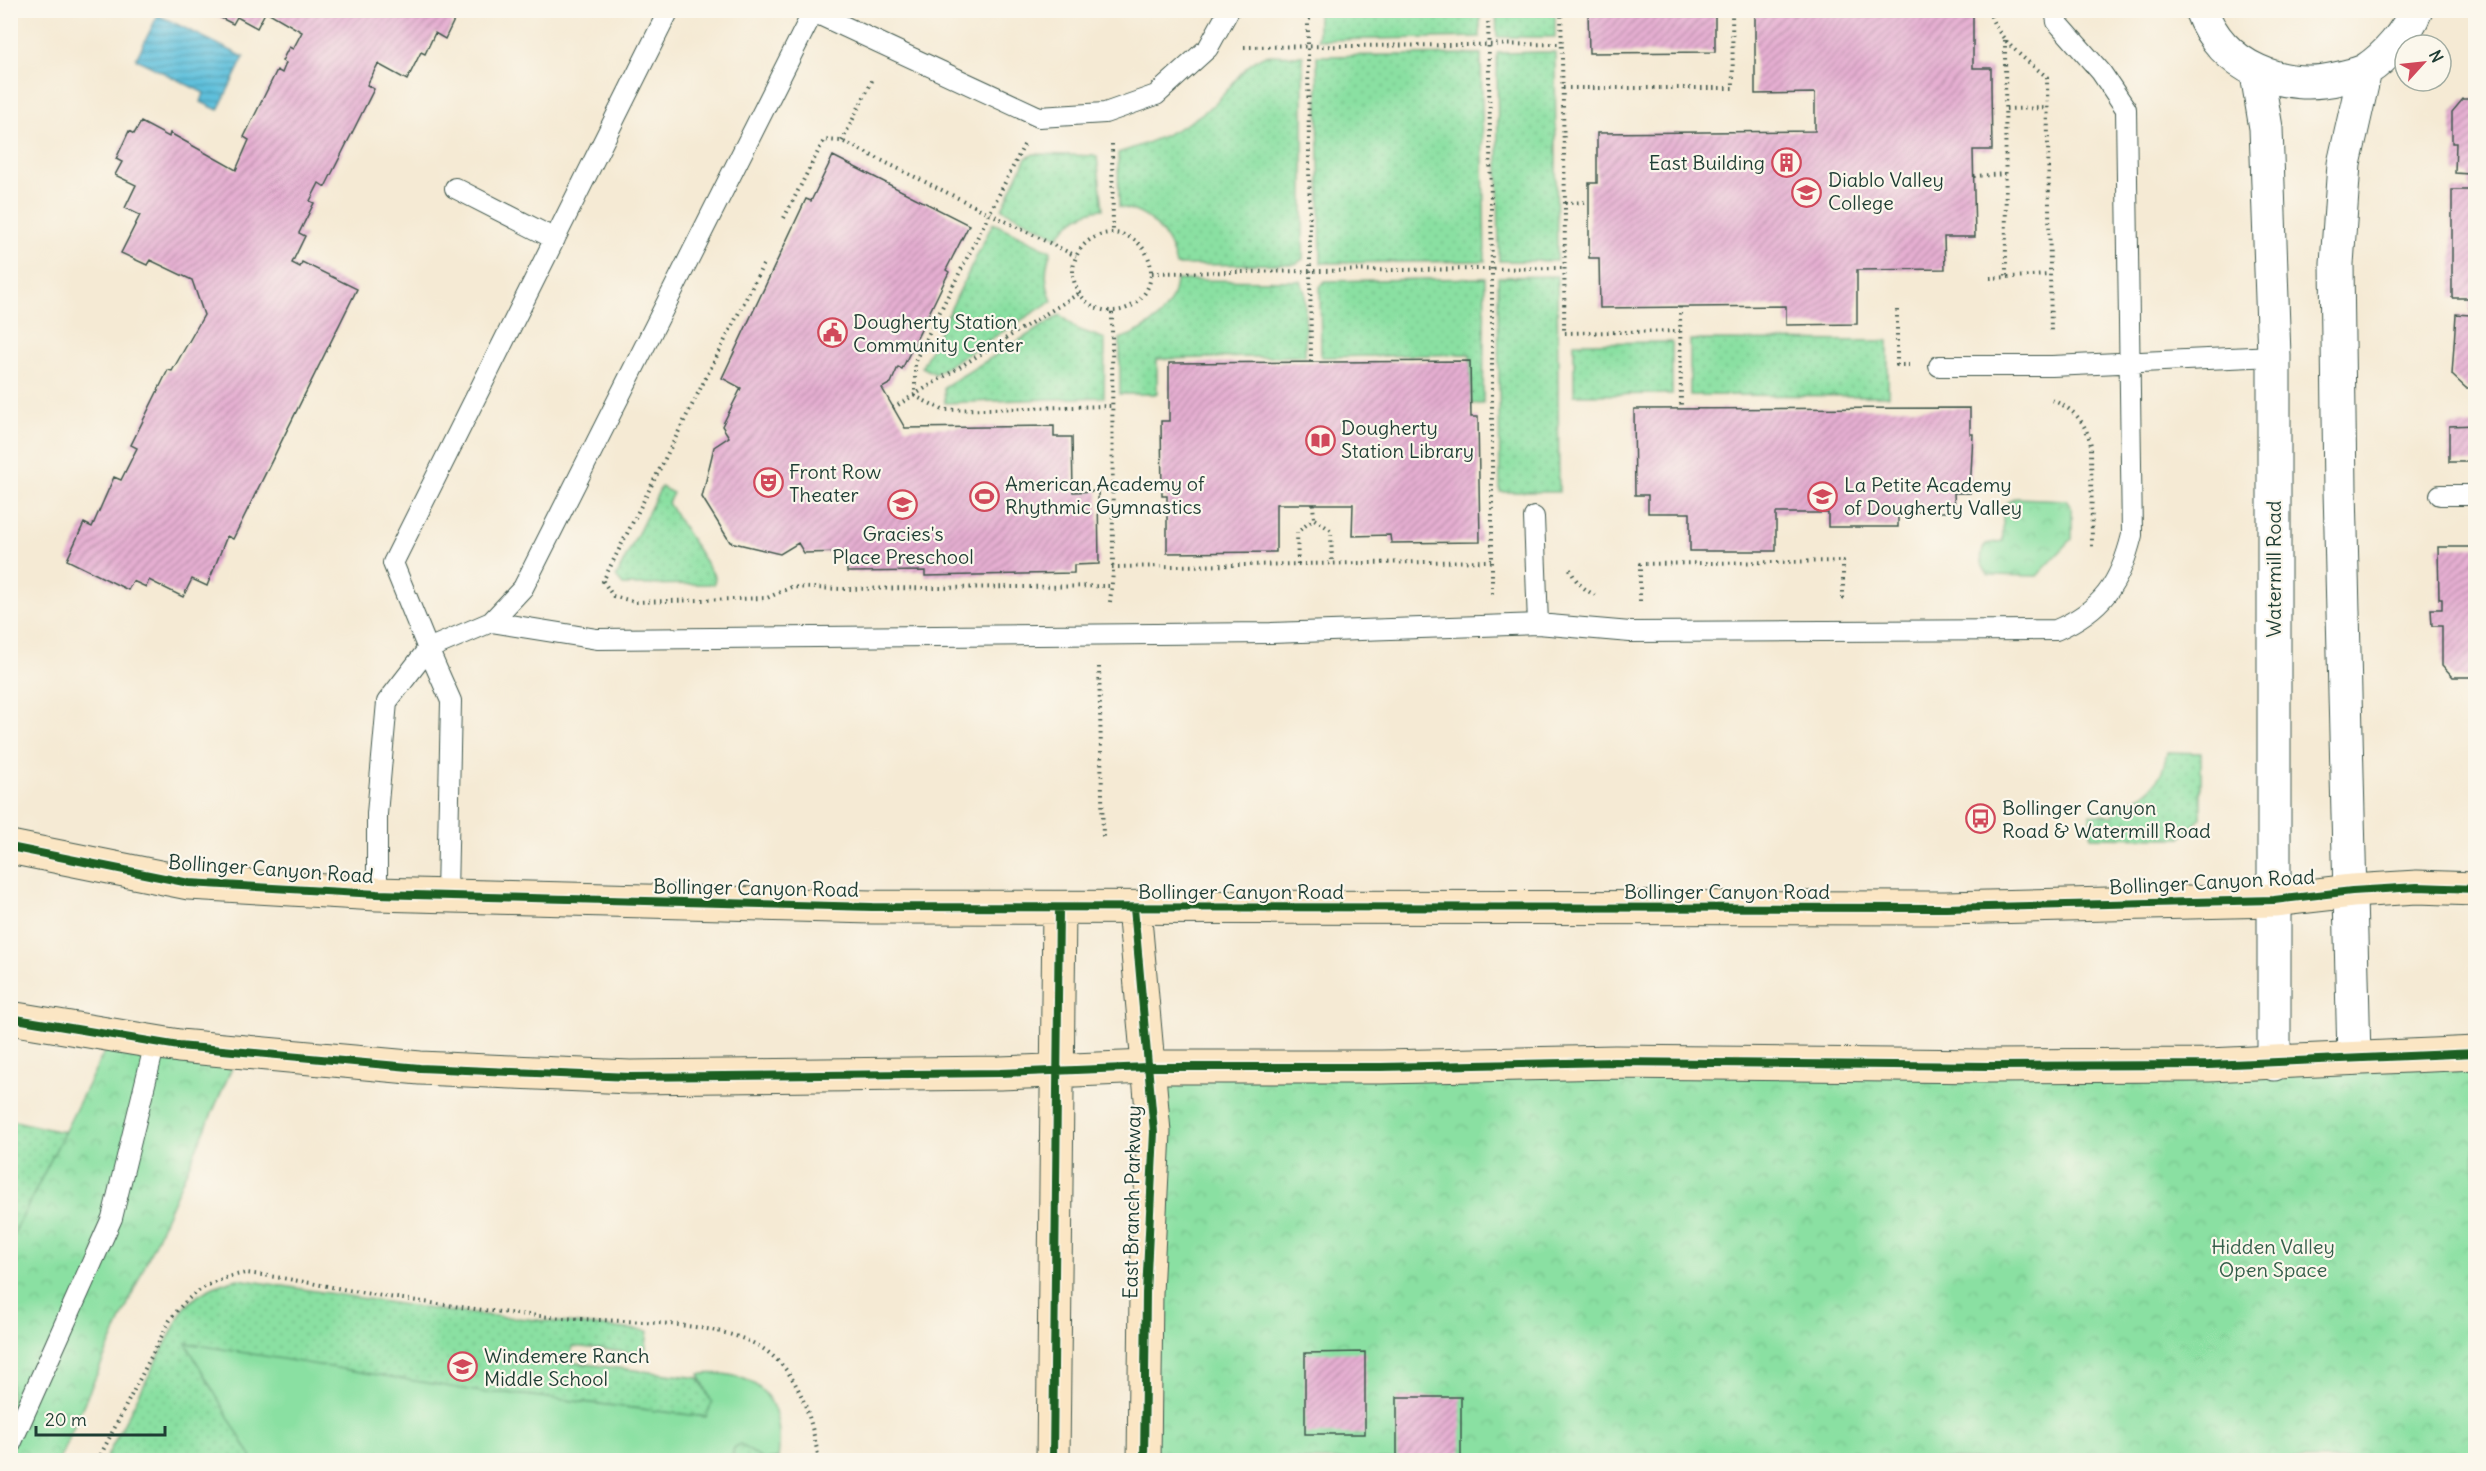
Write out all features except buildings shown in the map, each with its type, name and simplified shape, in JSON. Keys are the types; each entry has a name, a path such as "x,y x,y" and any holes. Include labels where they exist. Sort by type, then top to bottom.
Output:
{"main road":[{"name":"Bollinger Canyon Road","path":"10,847 189,883 377,894 447,894 849,907 1945,908 2274,900 2352,891 2417,887 2475,889"},
{"path":"1053,1461 1059,908"},
{"name":"East Branch Parkway","path":"1134,908 1154,1132 1146,1293 1144,1461"},
{"path":"10,1017 156,1042 420,1068 630,1077 1056,1071 1149,1066 1381,1067 1615,1062 1989,1066 2274,1064 2475,1053"}],"street":[{"path":"2201,10 2219,42 2257,74 2294,82 2323,82 2365,71 2397,41 2416,10"},
{"path":"2354,1058 2352,891 2340,490 2337,264 2344,164 2365,71"},
{"name":"Watermill Road","path":"2257,74 2266,128 2274,356 2274,1064"}],"lane":[{"path":"447,894 451,701 393,563 669,10"},
{"path":"377,894 377,814 387,702 428,649 490,622 523,588 811,11 887,49 1039,117 1113,110 1156,95 1210,43 1229,10"},
{"path":"490,622 597,639 1271,633 1538,624 1630,632 2056,630 2076,621 2103,601 2126,559 2132,535 2126,109 2101,72 2057,21 2055,10"},
{"path":"455,188 555,239"},
{"path":"1939,366 2129,364 2274,356"},
{"path":"2440,495 2475,495"},
{"path":"1534,517 1538,624"},
{"path":"10,1446 112,1218 156,1042"}],"path":[{"path":"1311,362 1308,23 1312,10"},
{"path":"1488,10 1492,626"},
{"path":"1561,10 1565,203 1564,333 1680,331"},
{"path":"1563,88 1733,88 1732,10"},
{"path":"1989,10 2005,39 2047,77 2052,337"},
{"path":"2005,39 2007,276"},
{"path":"1210,43 1255,48 1561,44"},
{"path":"842,141 887,49"},
{"path":"2006,109 2048,108"},
{"path":"1113,110 1113,232"},
{"path":"915,396 915,361 1039,117"},
{"path":"784,218 824,140 842,141 991,212 1076,256"},
{"path":"1974,176 2006,174"},
{"path":"1565,203 1589,202"},
{"path":"1113,232 1129,236 1142,245 1150,258 1152,273 1149,288 1140,301 1127,309 1112,312 1087,303 1078,294 1073,268 1076,256 1084,243 1098,235 1113,232"},
{"path":"763,265 603,582 613,596 636,602 767,598 791,587 841,589 1112,586"},
{"path":"1152,273 1564,268"},
{"path":"1990,278 2050,275"},
{"path":"893,408 1078,294"},
{"path":"1680,307 1681,409"},
{"path":"1897,310 1897,365 1939,366"},
{"path":"1110,606 1112,586 1112,312"},
{"path":"915,396 943,410 1111,406"},
{"path":"2052,400 2069,407 2079,415 2087,430 2091,445 2092,550"},
{"path":"1313,504 1314,519"},
{"path":"1314,519 1331,530 1332,563"},
{"path":"1298,564 1297,532 1314,519"},
{"path":"1566,560 1573,577 1584,590 1601,599"},
{"path":"1112,567 1491,561"},
{"path":"1632,601 1640,601 1640,564 1843,561 1843,598 1853,598"},
{"path":"1099,663 1103,837"},
{"path":"98,1461 171,1320 184,1301 201,1287 227,1277 246,1273 400,1299 551,1317 714,1329 741,1337 764,1349 782,1364 794,1380 805,1401 819,1461"}],"green space":[{"path":"1318,11 1480,11 1480,37 1318,40"},
{"path":"1496,11 1555,11 1555,37 1497,37"},
{"path":"1555,52 1557,261 1499,261 1497,53"},
{"path":"1481,54 1485,261 1321,263 1317,56"},
{"path":"1266,55 1303,56 1303,259 1295,264 1176,265 1169,244 1157,227 1141,214 1119,207 1118,153 1156,139 1202,114 1220,99 1251,64"},
{"path":"1034,154 1097,156 1103,209 1077,218 1058,237 1002,209 1026,158"},
{"path":"993,223 1051,251 1046,276 1052,301 935,374 922,367"},
{"path":"1557,276 1559,492 1500,492 1498,277"},
{"path":"1485,278 1483,404 1470,404 1470,354 1321,357 1320,287 1325,281"},
{"path":"1176,280 1301,281 1305,293 1305,356 1157,359 1157,394 1120,394 1120,339 1150,325 1165,311 1174,292"},
{"path":"1060,315 1077,329 1105,339 1104,397 945,403 944,387"},
{"path":"1690,340 1888,341 1888,396 1690,395"},
{"path":"1672,342 1672,394 1574,395 1574,343"},
{"path":"661,487 673,493 668,503 715,577 714,584 623,585 616,577"},
{"path":"2016,498 2066,500 2072,509 2072,539 2037,576 1989,575 1982,564 1982,552 1986,544 2003,541 2003,511 2007,502"},
{"path":"2167,752 2201,753 2201,818 2181,838 2091,837 2090,814 2114,816 2115,804 2136,799 2144,794 2157,781"},
{"path":"115,1030 239,1052 59,1460 11,1460 10,1242"},
{"name":"Hidden Valley Open Space","path":"2475,1051 2475,1460 1144,1460 1148,1067"},
{"path":"11,1120 57,1131 123,1136 11,1414"},
{"name":"Windemere Ranch Middle School","path":"238,1279 444,1311 648,1331 645,1354 572,1346 570,1362 699,1378 712,1403 707,1417 507,1393 457,1460 105,1460 183,1310 195,1298 208,1290"},
{"path":"186,1343 487,1393 507,1393 706,1417 712,1403 699,1374 738,1377 753,1383 764,1392 772,1405 779,1438 778,1459 763,1460 740,1444 734,1448 731,1460 253,1460"},
{"path":"740,1444 763,1460 731,1460 734,1448"}],"water":[{"path":"158,15 244,57 218,110 201,102 204,93 136,59"}],"cycle path":[{"path":"10,847 189,883 377,894 872,907 1945,908 2274,900 2352,891 2417,887 2476,889"},
{"path":"1053,1460 1059,908"},
{"path":"1134,908 1154,1132 1146,1293 1144,1460"},
{"path":"10,1018 179,1046 420,1068 630,1077 1000,1073 1148,1067 1381,1067 1615,1062 1989,1066 2209,1065 2476,1053"}],"place":[{"name":"East Building","path":"1786,163"},
{"name":"Diablo Valley College","path":"1807,192"},
{"name":"Dougherty Station Community Center","path":"832,333"},
{"name":"Dougherty Station Library","path":"1320,440"},
{"name":"Front Row Theater","path":"768,483"},
{"name":"American Academy of Rhythmic Gymnastics","path":"984,496"},
{"name":"La Petite Academy of Dougherty Valley","path":"1823,497"},
{"name":"Gracies's Place Preschool","path":"903,504"},
{"name":"Bollinger Canyon Road & Watermill Road","path":"1981,819"},
{"name":"Windemere Ranch Middle School","path":"463,1367"}]}
